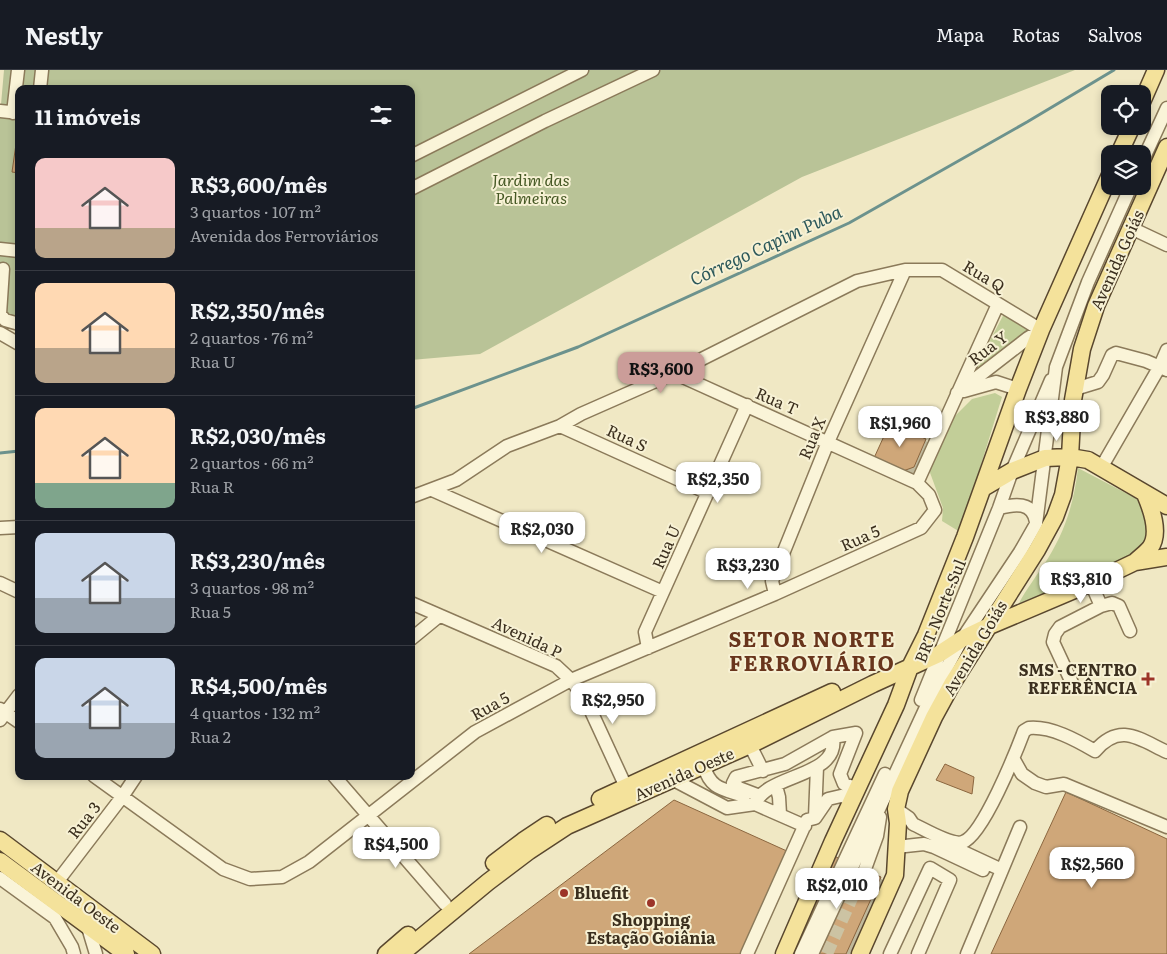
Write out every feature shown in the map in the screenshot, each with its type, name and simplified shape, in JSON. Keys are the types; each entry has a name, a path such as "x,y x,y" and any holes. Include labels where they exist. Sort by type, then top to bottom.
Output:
{"main road":[{"path":"1149,85 1156,70"},
{"name":"Avenida Goiás","path":"860,954 895,875 897,816 900,791 952,684 1037,550 1055,517 1063,495 1070,457 1075,389 1082,349 1096,306 1167,147"},
{"path":"784,954 896,705 965,537 1041,330 1101,195"},
{"path":"983,488 1012,472 1045,458 1070,457 1088,460 1167,506"},
{"path":"1135,562 1150,547 1154,540 1152,509 1145,494"},
{"path":"1135,562 1167,558"},
{"name":"Avenida Oeste","path":"401,954 488,882 550,836 567,826 750,745 872,684 939,654 987,627 1091,583 1135,562"},
{"name":"Avenida Oeste","path":"386,954 523,841 544,827 918,651"},
{"path":"872,684 885,688 896,705"},
{"name":"Avenida Oeste","path":"0,840 152,954"},
{"name":"Avenida Oeste","path":"0,861 126,954"}],"street":[{"path":"17,85 18,70"},
{"path":"40,85 42,70"},
{"path":"415,154 582,70"},
{"path":"415,187 545,121 653,70"},
{"path":"1150,145 1167,108"},
{"path":"0,111 15,113"},
{"path":"1056,366 1088,282 1127,195"},
{"path":"1131,228 1167,245"},
{"path":"0,249 15,251"},
{"path":"3,269 0,314 5,320 15,323"},
{"name":"Rua Q","path":"415,496 456,480 507,446 560,426 580,414 674,373 857,282 905,270 942,270 1041,330"},
{"name":"Rua X","path":"775,594 772,581 828,442 905,270"},
{"name":"Rua Y","path":"917,483 998,304"},
{"name":"Rua Y","path":"957,393 1041,330"},
{"path":"0,333 15,342"},
{"path":"0,343 15,345"},
{"path":"1101,468 1164,368 1167,350"},
{"path":"1075,389 1098,382 1112,355 1116,353 1164,368"},
{"name":"BRT Norte-Sul","path":"812,954 928,703 962,640 1020,552 1036,524 1056,366"},
{"name":"BRT Norte-Sul","path":"801,954 881,781 926,691 939,654 1056,366"},
{"name":"Rua T","path":"674,373 917,483 929,495 935,510"},
{"name":"Rua Y","path":"957,393 996,382 1018,389"},
{"name":"Rua U","path":"648,648 645,632 747,405"},
{"name":"Rua S","path":"560,426 708,493"},
{"path":"432,490 663,592"},
{"path":"999,508 1021,504 1033,512 1036,524"},
{"name":"Rua 5","path":"415,779 475,732 571,680 775,594 921,528 935,510"},
{"path":"0,528 15,527"},
{"path":"0,582 15,590"},
{"path":"1091,583 1101,606"},
{"path":"1073,686 1054,642 1055,634 1060,627 1101,606 1112,603 1119,606 1130,630"},
{"name":"Avenida P","path":"415,605 556,666 571,680 585,698 626,787"},
{"path":"415,636 439,616"},
{"path":"15,699 2,714 15,720"},
{"path":"897,816 909,818 913,824 955,842 964,842 972,835 986,816 1024,731 1029,728 1034,727 1058,733 1080,742 1095,751 1104,740 1117,735 1133,736 1167,752"},
{"path":"809,821 780,812 757,800 733,783 736,777 785,764 832,737 856,733 840,774 853,799"},
{"path":"672,779 728,808 757,800 765,791 816,768 832,753 832,737"},
{"path":"750,745 763,771"},
{"path":"1013,758 1022,774 1035,783 1046,787 1064,784 1167,827"},
{"path":"704,766 707,777 712,783 757,800"},
{"path":"809,821 816,768"},
{"name":"Rua 5","path":"99,780 223,869 250,879 282,876 309,862 413,780"},
{"name":"Rua 3","path":"57,882 133,780"},
{"path":"337,780 445,904"},
{"path":"747,954 809,821 828,799 841,796 853,799 881,781"},
{"path":"776,786 780,812"},
{"path":"865,869 877,836 883,800"},
{"path":"897,816 979,863"},
{"path":"967,954 1020,827"},
{"path":"896,847 924,844 979,863 1001,873"},
{"path":"890,954 930,868 950,880 918,954"},
{"path":"0,878 55,918 74,954"},
{"path":"87,924 96,954"}],"green space":[{"name":"Jardim das Palmeiras","path":"4,70 1075,70 802,177 480,354 415,360 415,85 15,85 15,330 0,323 0,116"},
{"path":"1005,312 1034,329 969,380"},
{"path":"995,393 1002,397 960,532 942,521 943,508 929,470 955,416 972,399"},
{"path":"1078,468 1141,501 1148,508 1146,549 1015,612 1024,594 1057,543 1071,507"}],"building":[{"path":"15,151 15,172 12,172"},
{"path":"890,423 926,439 914,467 903,471 874,458"},
{"path":"945,764 974,777 972,794 936,780"},
{"path":"1066,792 1167,839 1167,954 991,954"},
{"name":"Shopping Estação Goiânia","path":"674,800 789,852 743,954 469,954"},
{"path":"834,856 881,877 846,954 790,954"}],"waterway":[{"name":"Córrego Capim Puba","path":"415,408 578,347 849,223 1027,122 1114,70"},
{"name":"Córrego Capim Puba","path":"0,453 15,451"}],"tunnel":[{"path":"827,954 865,869"}],"place":[{"name":"SMS - CENTRO REFERÊNCIA","path":"1148,679"},
{"name":"Bluefit","path":"564,893"},
{"name":"Shopping Estação Goiânia","path":"651,903"}],"district":[{"name":"SETOR NORTE FERROVIÁRIO","path":"812,652"}]}
